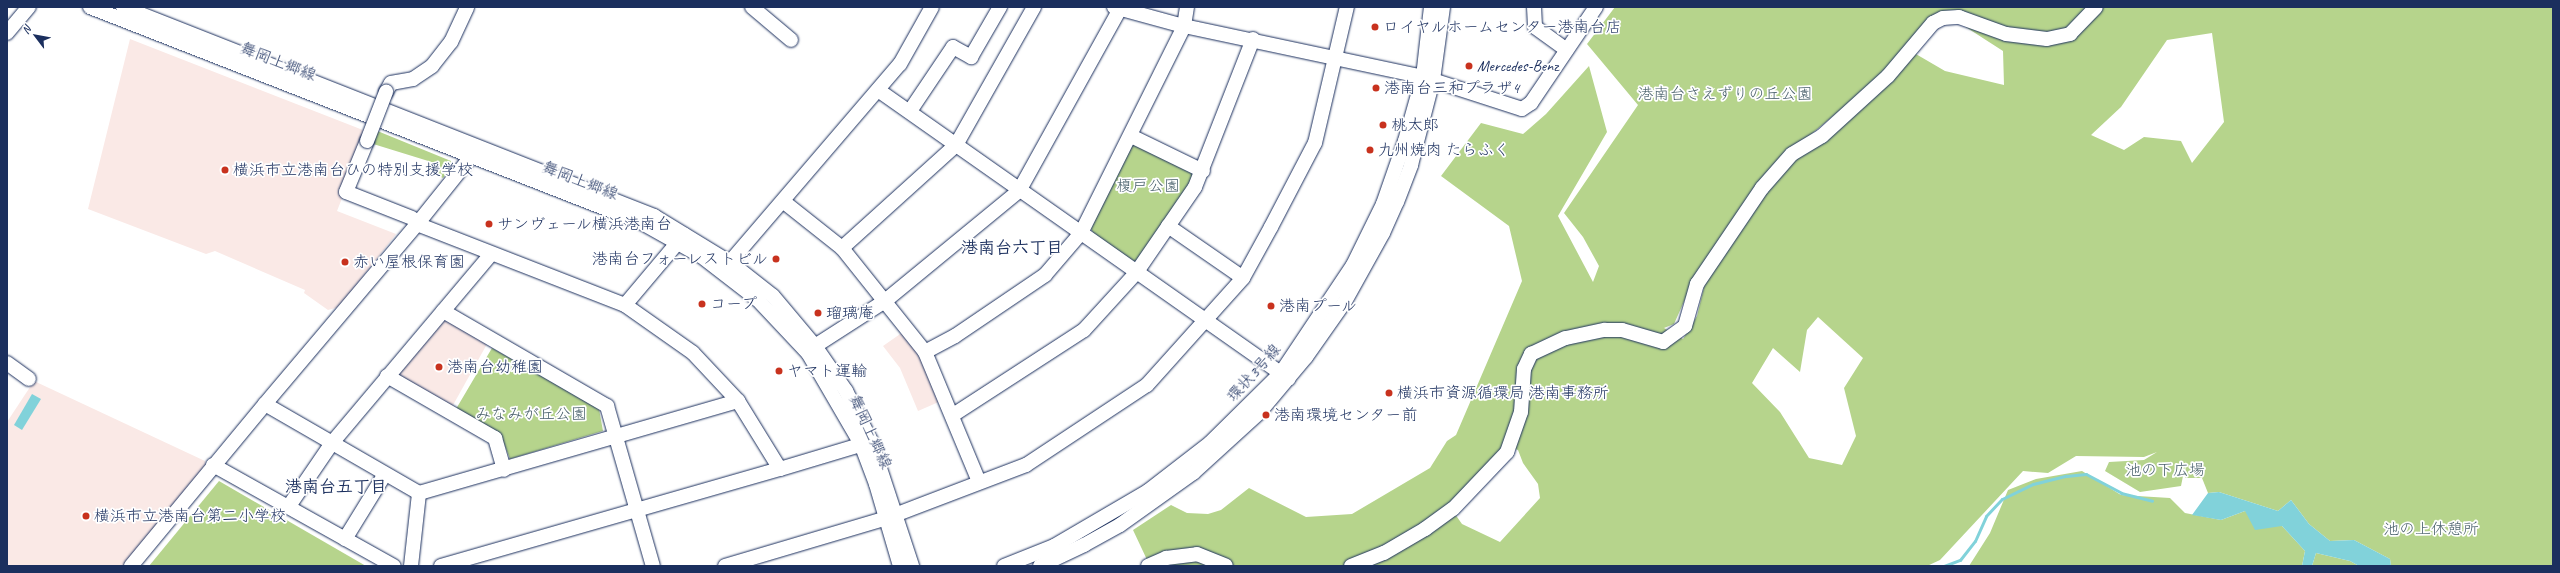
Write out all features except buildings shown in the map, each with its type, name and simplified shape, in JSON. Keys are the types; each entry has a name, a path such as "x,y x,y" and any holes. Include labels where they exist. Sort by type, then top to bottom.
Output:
{"street":[{"path":"7,33 29,7"},
{"name":"舞岡上郷線","path":"90,7 473,152"},
{"name":"舞岡上郷線","path":"123,7 640,222 682,238 773,296 816,346 846,392 912,566"},
{"path":"467,7 450,42 432,66 413,79 391,83 346,192 491,254 625,305 693,353 738,401 780,469"},
{"path":"752,7 791,40"},
{"path":"727,267 784,202 900,64 932,7"},
{"path":"910,111 953,47 971,57 1000,7"},
{"path":"842,248 956,145 1034,7"},
{"path":"816,346 885,301 1019,191 1118,7 1184,26 1253,39 1428,78 1522,109 1531,103 1596,7"},
{"path":"925,352 955,336 1045,274 1081,233 1131,136 1184,26 1187,7"},
{"path":"725,566 892,515 1026,465 1147,385 1242,278 1315,143 1347,7"},
{"name":"環状3号線","path":"1428,78 1432,7"},
{"name":"環状3号線","path":"1004,566 1033,563 1079,533 1148,492 1210,443 1285,376 1353,265 1384,204 1428,78 1443,7"},
{"path":"1534,7 1535,28 1567,50"},
{"path":"1351,566 1384,553 1436,521 1463,500 1507,452 1521,412 1524,369 1531,354 1566,338 1605,330 1622,330 1663,342 1685,326 1697,284 1762,188 1792,154 1822,136 1888,76 1933,23 1943,18 1959,17 2006,34 2047,39 2070,34 2096,7"},
{"path":"953,415 1084,330 1136,273 1195,187 1203,171 1253,39"},
{"path":"878,90 910,111 1019,191 1285,376"},
{"path":"1131,136 1203,171"},
{"path":"131,566 473,152"},
{"path":"784,202 842,248 925,352 953,415 979,482"},
{"path":"1168,226 1242,278"},
{"path":"625,305 682,238"},
{"path":"289,506 332,443 491,254"},
{"name":"舞岡上郷線","path":"727,267 808,353 866,443"},
{"path":"443,311 607,406 654,566"},
{"path":"7,363 29,379"},
{"path":"387,376 495,438 504,470"},
{"path":"265,404 419,493 616,438 738,401"},
{"path":"442,566 866,443"},
{"path":"213,465 289,506 394,566"},
{"path":"345,539 385,474"},
{"path":"411,566 419,493"},
{"name":"舞岡上郷線","path":"892,515 900,566"},
{"path":"1148,566 1166,558 1197,554 1226,566"}],"shaded area":[{"name":"横浜市立港南台ひの特別支援学校","path":"130,39 368,132 337,211 396,234 339,307 328,310 304,293 305,290 215,251 206,254 88,209"},
{"name":"港南台幼稚園","path":"444,320 487,344 452,407 399,377 399,373"},
{"path":"903,332 921,354 941,401 918,411 900,368 883,346"},
{"name":"横浜市立港南台第二小学校","path":"34,381 205,461 206,466 124,566 7,566 7,422"}],"green space":[{"path":"1615,7 2553,7 2553,566 2391,566 2390,559 2354,540 2330,541 2309,524 2291,500 2278,511 2219,492 2208,493 2202,478 2185,478 2186,461 2181,486 2140,492 2105,471 2109,462 2144,460 2157,452 2144,457 2076,456 2048,473 2023,471 1940,560 1927,566 1148,566 1149,564 1133,530 1171,505 1187,513 1208,514 1221,510 1249,488 1306,517 1352,514 1430,468 1447,441 1456,435 1522,281 1509,226 1441,176 1481,123 1523,134 1546,114 1589,66 1607,132 1558,216 1593,282 1599,266 1583,237 1564,213 1638,105 1587,44","holes":["1958,17 1961,24 2003,51 2004,85 1945,71 1909,50 1867,96 1822,136 1792,154 1767,183 1705,283 1697,316 1683,339 1664,328 1674,324 1686,297 1709,261 1768,177 1791,151 1880,77 1907,44 1917,41 1933,23 1943,18","2212,33 2224,122 2192,163 2181,141 2144,137 2124,150 2091,135 2121,107 2167,40","1818,317 1863,358 1844,388 1856,436 1842,465 1809,458 1780,412 1752,383 1773,348 1800,372 1807,330","1507,446 1518,450 1523,463 1538,484 1540,498 1500,542 1462,524 1450,507"]},
{"path":"375,130 451,161 453,166 443,178 435,174 438,164 370,143"},
{"name":"榎戸公園","path":"1136,144 1192,171 1195,176 1137,261 1133,261 1093,233 1091,228 1132,145"},
{"name":"みなみが丘公園","path":"492,348 599,409 603,431 510,459 501,436 456,409"},
{"path":"2082,471 2121,495 2170,498 2185,513 2221,520 2245,511 2282,526 2305,551 2302,566 1969,566 1990,533 2008,490 2036,479"},
{"path":"219,481 366,566 149,566"},
{"path":"2316,553 2350,561 2359,566 2312,566"}],"water":[{"path":"32,394 41,399 22,430 14,425"},
{"path":"2219,492 2278,511 2291,500 2309,524 2330,541 2354,540 2390,559 2391,566 2359,566 2350,561 2316,553 2312,566 2302,566 2305,551 2282,526 2255,530 2245,511 2221,520 2192,515 2208,493"}],"waterway":[{"path":"1944,566 1960,560 1975,541 1986,516 2002,499 2033,484 2066,476 2086,474 2121,493 2152,501"}],"place":[{"name":"ロイヤルホームセンター港南台店","path":"1375,27"},
{"name":"Mercedes-Benz","path":"1469,66"},
{"name":"港南台三和プラザ4","path":"1376,88"},
{"name":"桃太郎","path":"1383,125"},
{"name":"九州焼肉 たらふく","path":"1370,150"},
{"name":"横浜市立港南台ひの特別支援学校","path":"225,170"},
{"name":"サンヴェール横浜港南台","path":"489,224"},
{"name":"港南台フォーレストビル","path":"776,259"},
{"name":"赤い屋根保育園","path":"345,262"},
{"name":"コープ","path":"702,304"},
{"name":"港南プール","path":"1271,306"},
{"name":"瑠璃庵","path":"818,313"},
{"name":"港南台幼稚園","path":"439,367"},
{"name":"ヤマト運輸","path":"779,371"},
{"name":"横浜市資源循環局 港南事務所","path":"1389,393"},
{"name":"港南環境センター前","path":"1266,415"},
{"name":"横浜市立港南台第二小学校","path":"86,516"}],"district":[{"name":"港南台六丁目","path":"1012,248"},
{"name":"港南台五丁目","path":"336,487"}],"park label":[{"name":"港南台さえずりの丘公園","path":"1725,94"},
{"name":"池の下広場","path":"2165,470"},
{"name":"池の上休憩所","path":"2431,529"}]}
